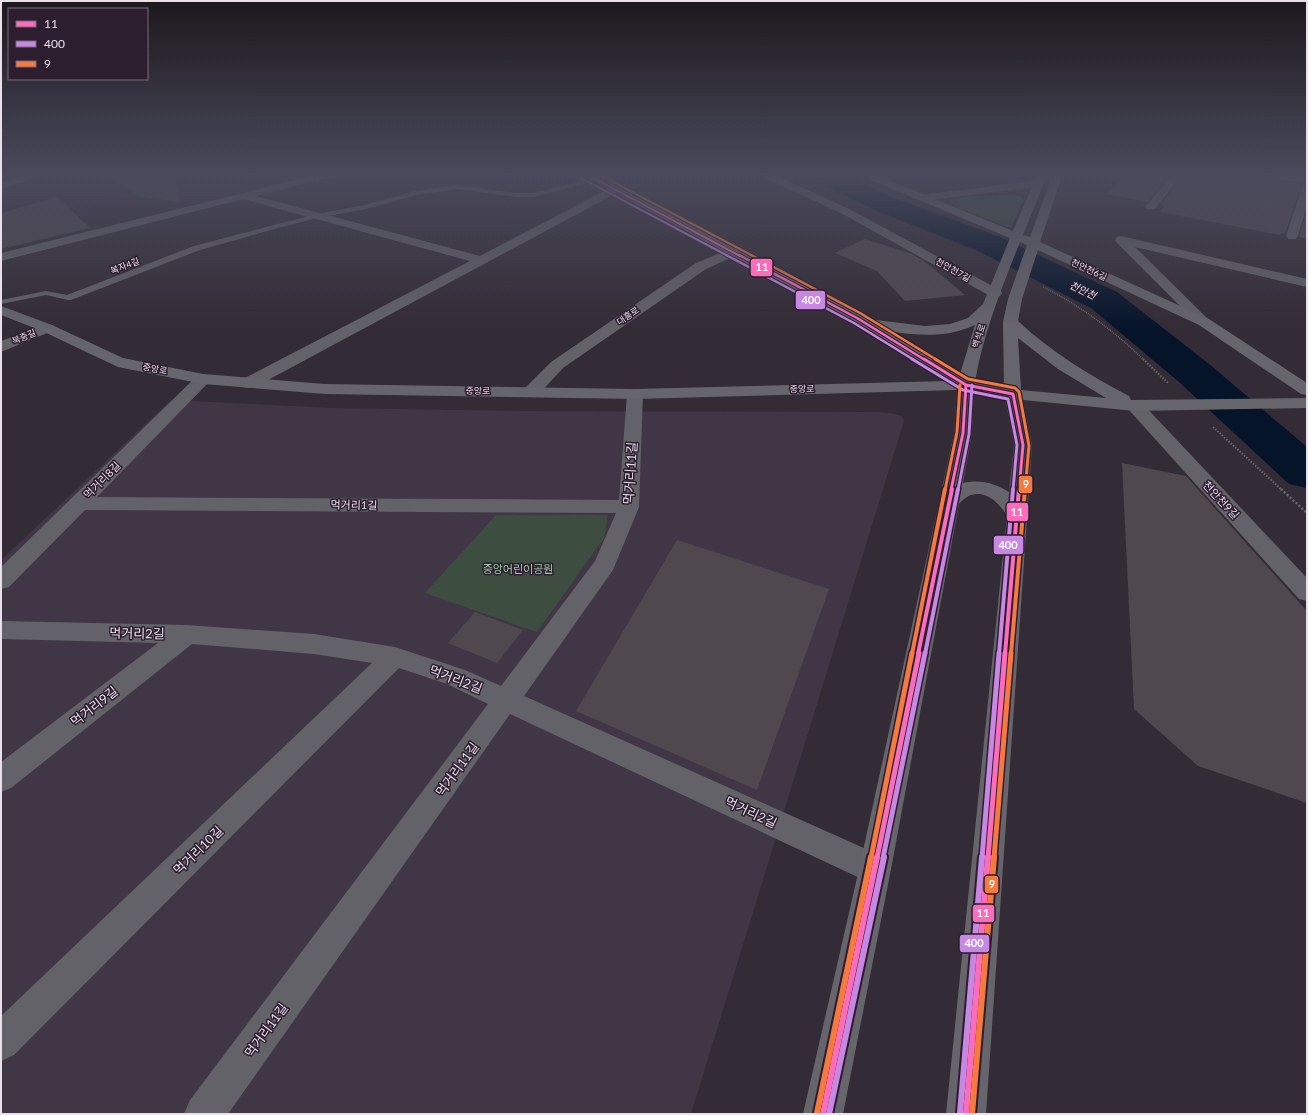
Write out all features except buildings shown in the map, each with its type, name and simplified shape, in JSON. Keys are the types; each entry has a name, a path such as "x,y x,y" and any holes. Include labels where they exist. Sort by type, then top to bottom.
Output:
{"street":[{"path":"1,257 128,225"},
{"path":"351,225 481,260"},
{"path":"248,383 547,225"},
{"path":"683,225 857,318 966,386 1013,394 1135,406 1301,403"},
{"name":"천안천7길","path":"869,225 993,296"},
{"name":"천안천6길","path":"988,225 1028,241 1204,322 1307,390"},
{"name":"백석로","path":"823,1114 875,869 963,433 966,386 970,364 993,296 1021,225"},
{"path":"966,1114 1023,445 1013,394 1010,322 1015,299 1041,225"},
{"path":"1292,236 1295,225"},
{"name":"천안천6길","path":"1204,322 1121,240 1307,283"},
{"name":"대흥로","path":"531,392 557,365 701,266 733,252"},
{"path":"857,318 899,329 923,330 959,327 974,320 993,296"},
{"name":"중앙로","path":"1,309 47,328 118,362 203,379 248,383 325,389 635,394 966,386"},
{"path":"1010,322 1032,343 1086,382 1135,406"},
{"name":"북중길","path":"1,347 47,328"},
{"name":"먹거리8길","path":"1,581 203,379"},
{"name":"먹거리11길","path":"204,1114 605,564 628,508 635,394"},
{"name":"천안천9길","path":"1135,406 1307,593"},
{"path":"948,502 954,494 962,489 973,487 986,488 999,494 1007,501 1014,508 1017,516"},
{"name":"먹거리1길","path":"79,503 628,508"},
{"name":"먹거리2길","path":"1,630 187,634 314,644 395,657 456,677 875,869"},
{"name":"먹거리9길","path":"1,779 187,634"},
{"name":"먹거리10길","path":"1,1042 395,657"}],"lane":[{"name":"복자4길","path":"1,309 46,293 68,298 197,248 283,225"}],"shaded area":[{"path":"171,400 332,408 525,411 878,412 902,416 904,421 691,1114 1,1114 1,560"}],"green space":[{"path":"1002,225 1012,225 1011,227"},
{"name":"중앙어린이공원","path":"496,515 608,515 604,538 537,632 425,593"}],"waterway":[{"name":"천안천","path":"939,225 989,244 1104,300 1194,373 1307,473"}],"transit line":[{"name":"400","path":"670,225 854,323 963,390 1008,399 1017,445 960,1113"},
{"name":"11","path":"682,225 857,318 966,385 1013,394 1023,445 966,1114"},
{"name":"9","path":"694,225 860,313 968,379 1015,388 1019,392 1029,446 972,1114"},
{"name":"9","path":"817,1113 869,868 957,432 960,385"},
{"name":"11","path":"823,1114 875,869 963,433 966,385"},
{"name":"400","path":"829,1114 881,870 969,434 972,385"}]}
